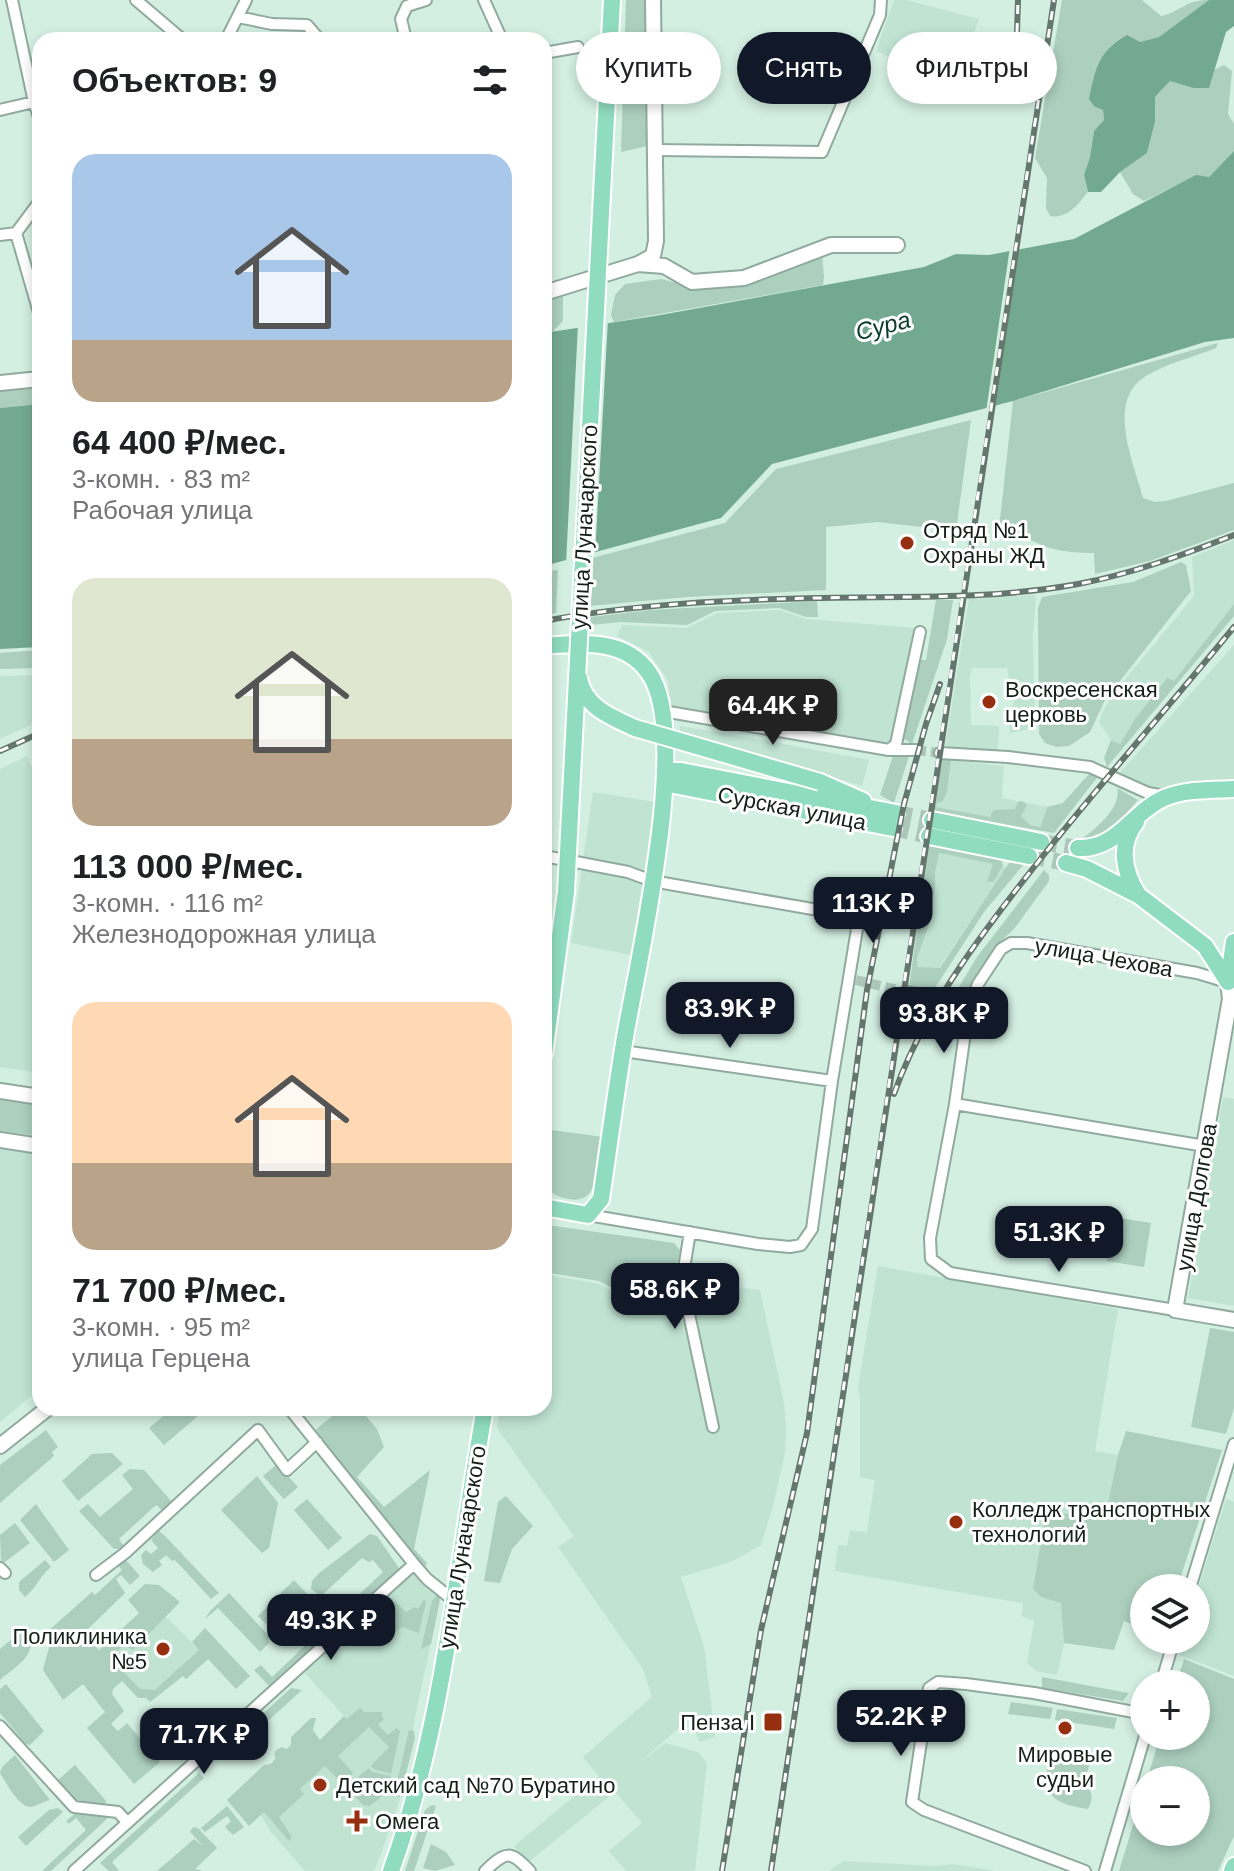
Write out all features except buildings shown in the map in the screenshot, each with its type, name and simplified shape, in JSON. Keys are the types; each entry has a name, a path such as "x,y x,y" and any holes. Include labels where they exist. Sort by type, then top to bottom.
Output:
{"main road":[{"name":"улица Луначарского","path":"552,987 566,892 612,0"},
{"path":"552,646 594,643 618,647 634,657 650,674 663,711 665,757 674,774 663,806 601,1199 588,1215 552,1208"},
{"path":"577,669 581,688 592,704 606,715 635,728 820,782 855,796 878,810"},
{"name":"Сурская улица","path":"674,774 878,810 894,821 674,785 674,774"},
{"name":"Сурская улица","path":"663,806 673,795 692,788"},
{"path":"1078,848 1102,845 1167,796 1234,789"},
{"path":"1138,895 1124,863 1125,845 1131,828 1142,814"},
{"path":"1029,856 931,828 1041,842"},
{"path":"1066,863 1087,869 1138,895 1208,950 1231,984"},
{"path":"1208,950 1224,946 1234,935"},
{"name":"улица Долгова","path":"1231,984 1234,942"},
{"name":"улица Луначарского","path":"391,1871 417,1792 439,1688 484,1416"}],"street":[{"path":"12,0 32,93"},
{"path":"136,0 174,32"},
{"path":"230,32 246,0"},
{"path":"404,32 401,19 406,3 426,0"},
{"path":"484,0 498,32"},
{"path":"552,291 638,264 653,256 656,241 653,0"},
{"path":"655,150 822,152 874,29 881,0"},
{"path":"238,17 272,24 307,25 313,32"},
{"path":"552,52 576,47"},
{"path":"0,110 32,102"},
{"path":"0,235 16,233 32,212"},
{"path":"16,233 32,288"},
{"path":"638,264 664,266 692,282 744,278 831,245 897,245"},
{"path":"0,383 32,380"},
{"path":"889,750 896,744 920,632"},
{"path":"663,711 889,750 916,750"},
{"path":"940,753 1008,757 1100,769 1148,793 1167,796"},
{"path":"552,858 628,872 652,881 841,914 851,918 857,929 852,979 832,1081 812,1229 801,1245 790,1247 588,1215"},
{"name":"улица Чехова","path":"968,1011 978,984 1001,949 1011,943 1197,973 1231,984"},
{"name":"улица Чехова","path":"1197,973 1206,969 1208,950"},
{"name":"улица Долгова","path":"1175,1310 1231,984"},
{"path":"906,992 933,997"},
{"path":"948,1003 968,1011 929,1249 931,1259 950,1273 1234,1320"},
{"path":"623,1051 832,1081"},
{"path":"0,1091 32,1096"},
{"path":"955,1104 1205,1146"},
{"path":"0,1140 32,1145"},
{"path":"601,1199 628,1220"},
{"path":"690,1232 682,1281 713,1427"},
{"path":"0,1446 38,1416"},
{"path":"296,1416 414,1564 453,1600"},
{"path":"96,1575 125,1553 258,1430 287,1470 317,1442"},
{"path":"1194,1574 1234,1444"},
{"path":"1222,1485 1233,1490"},
{"path":"74,1871 414,1564"},
{"path":"1085,1871 924,1810 912,1802 931,1684 943,1682 1018,1691 1130,1711"},
{"path":"0,1726 74,1807 118,1812 127,1822"},
{"path":"1105,1871 1141,1750"},
{"path":"485,1871 503,1856 516,1856 530,1871"}],"shaded area":[{"path":"626,0 649,0 649,32 625,32"},
{"path":"894,0 906,0 979,19 974,32 887,32 887,56 876,51"},
{"path":"1062,0 1142,0 1161,16 1194,2 1209,0 1159,37 1140,42 1103,109 1104,120 1094,131 1084,175 1088,192 1072,210 1050,216 1046,208 1047,178 1035,158 1044,104 1057,104 1057,32"},
{"path":"1224,65 1232,71 1228,114 1234,124 1234,151 1209,177 1196,176 1144,201 1133,194 1120,172 1147,153 1155,122 1155,97 1170,81 1193,88 1209,88 1214,70"},
{"path":"623,104 650,104 651,140 647,146 621,152"},
{"path":"822,253 823,285 614,322 611,315 615,295 625,284 661,279 690,286"},
{"path":"552,296 563,296 563,321 552,332"},
{"path":"1218,343 1216,348 1154,371 1134,387 1127,401 1126,433 1143,498 1155,502 1166,501 1234,483 1234,530 1150,561 1095,574 1094,553 1054,549 1015,535 998,538 1013,401"},
{"path":"32,386 32,405 0,408 0,388"},
{"path":"971,420 956,531 878,522 826,527 826,590 589,606 592,558 725,523 776,469"},
{"path":"1234,540 1234,604 1174,682 1167,678 1119,745 1111,740 1099,722 1104,709 1194,596 1192,557"},
{"path":"1181,562 1186,565 1191,591 1105,700 1090,732 1069,746 1056,747 1045,743 1039,734 1038,608 1042,597 1133,582"},
{"path":"558,570 556,613 552,614 552,571"},
{"path":"1036,595 1033,634 1035,728 1010,733 1008,715 1014,703 1007,668 972,668 971,725 999,726 998,750 945,748 969,598"},
{"path":"936,600 953,600 947,639 912,744 904,739 902,728 920,660 926,660"},
{"path":"817,601 818,617 806,617 780,608 715,611 687,625 620,622 591,625 590,617 651,610"},
{"path":"1234,604 1234,616 1107,767 1104,758 1111,740 1120,744 1167,678 1174,681"},
{"path":"780,610 806,619 916,628 890,743 670,708 668,681 649,652 617,636 622,625 687,628 717,613"},
{"path":"1234,645 1234,780 1204,782 1165,792 1151,790 1118,775"},
{"path":"32,651 32,668 0,669 0,653"},
{"path":"32,675 32,725 0,739 0,676"},
{"path":"680,726 869,760 862,786 680,734"},
{"path":"910,753 894,803 880,795 893,756"},
{"path":"27,756 32,767 32,1072 0,1067 0,769"},
{"path":"938,759 951,760 947,792 936,807 990,817 994,810 1015,809 1022,801 1027,805 1021,816 1030,825 1041,827 1047,807 1063,803 1089,774 1099,775 1054,833 932,811"},
{"path":"951,760 1004,766 1002,798 1047,807 1042,827 936,807 947,792"},
{"path":"1117,788 1138,800 1106,834 1090,840 1081,839 1112,810 1118,795"},
{"path":"593,792 655,802 631,955 571,943"},
{"path":"929,846 1001,859 1003,865 994,881 987,882 993,864 939,853 935,890 927,918 931,919 917,958 917,967 940,968 1009,863 1024,864 984,912 933,991 909,987"},
{"path":"939,853 1007,867 939,968 922,968 917,967 917,958 935,890"},
{"path":"1044,870 1049,875 1049,881 1014,929 1000,942 966,1000 954,995 977,957"},
{"path":"0,1093 32,1098 32,1135 0,1131"},
{"path":"1223,1097 1234,1099 1234,1306 1188,1298"},
{"path":"552,1130 603,1137 593,1188 579,1199 561,1197 552,1192"},
{"path":"0,1147 32,1151 32,1396 0,1422"},
{"path":"1114,1217 1151,1223 1144,1267 1107,1261"},
{"path":"552,1226 674,1243 680,1250 675,1274 679,1286 676,1300 649,1307 599,1281 552,1273"},
{"path":"878,1266 1118,1309 1095,1451 1118,1455 1105,1518 1046,1513 1033,1589 1041,1597 1061,1603 1064,1643 1057,1675 1036,1671 1027,1663 1034,1621 1022,1616 1023,1603 835,1571 838,1545 847,1546 850,1531 867,1532 875,1480 860,1477 858,1388"},
{"path":"552,1275 599,1284 648,1311 744,1288 760,1290 784,1403 786,1428 785,1453 774,1502 761,1545 733,1561 681,1577 704,1646 715,1737 700,1742 689,1719 638,1764 665,1743 698,1752 707,1763 695,1871 626,1871 609,1851 642,1823 615,1792 527,1863 514,1846 599,1776 583,1757 652,1697 643,1669 558,1547 574,1536 497,1428 499,1416 552,1416"},
{"path":"1210,1328 1234,1332 1234,1408 1226,1434 1191,1427"},
{"path":"163,1416 198,1416 164,1445 149,1428"},
{"path":"332,1416 366,1416 377,1429 384,1447 357,1477 384,1507 430,1470 414,1549 427,1563 425,1567 314,1431"},
{"path":"46,1430 58,1447 52,1452 54,1456 0,1503 0,1465"},
{"path":"1126,1431 1222,1450 1182,1574 1130,1574 1130,1623 1124,1621 1114,1650 1064,1643 1061,1603 1041,1597 1033,1589 1046,1512 1105,1518"},
{"path":"112,1453 123,1464 78,1501 62,1481 92,1454"},
{"path":"277,1464 298,1487 284,1499 263,1476"},
{"path":"130,1469 144,1470 172,1502 164,1512 156,1505 119,1539 125,1548 114,1549 79,1511 88,1504 100,1517 133,1489 122,1475"},
{"path":"257,1476 278,1503 269,1548 262,1553 221,1510"},
{"path":"506,1496 533,1526 512,1549 500,1583 484,1581 498,1502"},
{"path":"307,1499 342,1538 328,1550 294,1510"},
{"path":"1226,1499 1234,1502 1234,1676 1177,1654 1210,1654 1210,1574 1203,1574"},
{"path":"36,1504 69,1550 54,1562 20,1520"},
{"path":"15,1523 30,1543 1,1562 0,1535"},
{"path":"158,1530 219,1593 211,1599 175,1560 166,1555 159,1561 162,1565 153,1572 143,1564 141,1555 146,1550 151,1554 158,1548 151,1540"},
{"path":"370,1534 377,1536 401,1571 270,1687 254,1670 261,1665 272,1677 383,1572 373,1560 369,1562 362,1558 321,1596 311,1589 312,1581 318,1574"},
{"path":"125,1559 140,1576 130,1585 121,1575 116,1579 125,1593 87,1630 88,1638 99,1650 139,1613 128,1600 145,1584 159,1585 180,1602 133,1650 124,1645 115,1654 119,1658 117,1665 140,1689 155,1690 199,1650 192,1642 205,1628 250,1676 236,1689 208,1659 186,1679 183,1676 150,1702 146,1698 138,1698 122,1681 113,1689 112,1694 124,1711 111,1724 118,1731 127,1723 160,1762 134,1784 87,1728 105,1712 83,1684 63,1700 43,1670 52,1636 48,1631 122,1570 118,1565"},
{"path":"45,1560 51,1567 25,1597 19,1590 19,1582"},
{"path":"415,1570 440,1599 413,1727 415,1737 399,1802 382,1851 374,1871 305,1871 270,1831 255,1805 347,1719 302,1670"},
{"path":"294,1580 314,1601 276,1634 258,1616"},
{"path":"229,1593 269,1636 269,1643 260,1652 218,1608 205,1619"},
{"path":"437,1594 440,1599 431,1644 421,1649 432,1601"},
{"path":"390,1597 406,1612 415,1607 418,1609 424,1599 426,1602 419,1633 402,1627 384,1639 365,1619"},
{"path":"155,1606 208,1659 186,1679 183,1676 150,1702 125,1675 86,1675"},
{"path":"29,1625 31,1644 26,1657 0,1680 0,1649"},
{"path":"1184,1659 1234,1679 1234,1836 1218,1871 1119,1871 1130,1835 1130,1846 1210,1846 1210,1766 1151,1766 1156,1750 1210,1750 1210,1670 1180,1670"},
{"path":"1042,1677 1129,1693 1123,1701 1042,1688"},
{"path":"6,1684 44,1731 30,1745 0,1713 0,1689"},
{"path":"291,1688 302,1690 250,1737 244,1731"},
{"path":"1011,1702 1053,1708 1050,1719 1008,1714"},
{"path":"360,1708 364,1712 383,1712 381,1715 384,1719 378,1725 388,1735 397,1728 400,1731 391,1774 371,1766 389,1747 369,1727 338,1756 353,1773 342,1783 325,1766 300,1789 304,1794 279,1817 292,1837 289,1841 264,1812 249,1826 227,1800 264,1765 271,1764 276,1758 276,1750 282,1747 287,1749 291,1745 291,1737 311,1718 316,1718 313,1730 320,1740 344,1716 347,1719"},
{"path":"1057,1709 1117,1718 1114,1729 1055,1720"},
{"path":"409,1730 414,1731 415,1738 400,1797 394,1795"},
{"path":"1074,1748 1090,1756 1087,1781 1092,1799 1088,1809 1058,1800 1048,1789 1046,1780 1050,1758"},
{"path":"15,1755 50,1800 31,1807 13,1794 0,1773"},
{"path":"75,1765 106,1801 105,1805 76,1800 58,1780"},
{"path":"369,1768 372,1772 391,1776 386,1793 370,1806 363,1805 346,1787"},
{"path":"199,1773 204,1778 112,1862 119,1871 109,1871 100,1863"},
{"path":"227,1806 244,1827 233,1835 225,1827 231,1821 227,1816 205,1832 201,1828"},
{"path":"436,1806 414,1871 405,1871 425,1810"},
{"path":"58,1808 63,1812 26,1846 18,1837 49,1810"},
{"path":"76,1813 110,1816 51,1871 42,1871 86,1830 76,1818 69,1824 66,1821"},
{"path":"193,1827 198,1828 217,1848 195,1869 203,1871 157,1871 194,1839 204,1847 190,1832"},
{"path":"431,1844 446,1852 455,1865 435,1871 423,1868"},
{"path":"843,1861 935,1866 953,1864 996,1871 829,1871"}],"water":[{"path":"1209,0 1234,0 1234,26 1226,32 1209,88 1193,88 1170,81 1155,97 1155,122 1147,153 1120,172 1101,192 1088,192 1084,175 1094,131 1104,120 1103,110 1094,106 1089,99 1096,69 1104,54 1127,35 1140,42 1159,37"},
{"name":"Сура","path":"1234,151 1234,338 1205,342 1013,401 772,464 721,518 552,564 552,332 924,267 956,254 989,255 1074,239 1196,175 1209,177"},
{"path":"32,405 32,647 0,649 0,408"}],"pier":[{"path":"1019,245 995,410 986,412 1010,247"},
{"path":"608,319 595,556 566,564 578,324"}],"tunnel":[{"path":"916,750 940,753"},
{"path":"896,813 932,820"},
{"path":"893,828 929,836"},
{"path":"1041,842 1078,848"},
{"path":"1029,856 1066,863"},
{"path":"856,980 906,992"}],"railway":[{"path":"1017,32 1018,0"},
{"path":"771,1871 1054,0"},
{"path":"552,620 646,607 714,602 1013,593 1098,580 1176,557 1234,535"},
{"path":"894,1094 923,1029 980,937 1069,824 1234,627"},
{"path":"722,1871 761,1630 807,1433 867,990 904,804 940,684"},
{"path":"0,751 32,737"}],"place":[{"name":"Отряд №1 Охраны ЖД","path":"907,543"},
{"name":"Воскресенская церковь","path":"989,702"},
{"name":"Колледж транспортных технологий","path":"956,1522"},
{"name":"Поликлиника №5","path":"163,1649"},
{"name":"Пенза I","path":"773,1722"},
{"name":"Мировые судьи","path":"1065,1728"},
{"name":"Детский сад №70 Буратино","path":"320,1785"},
{"name":"Омега","path":"357,1821"}]}
